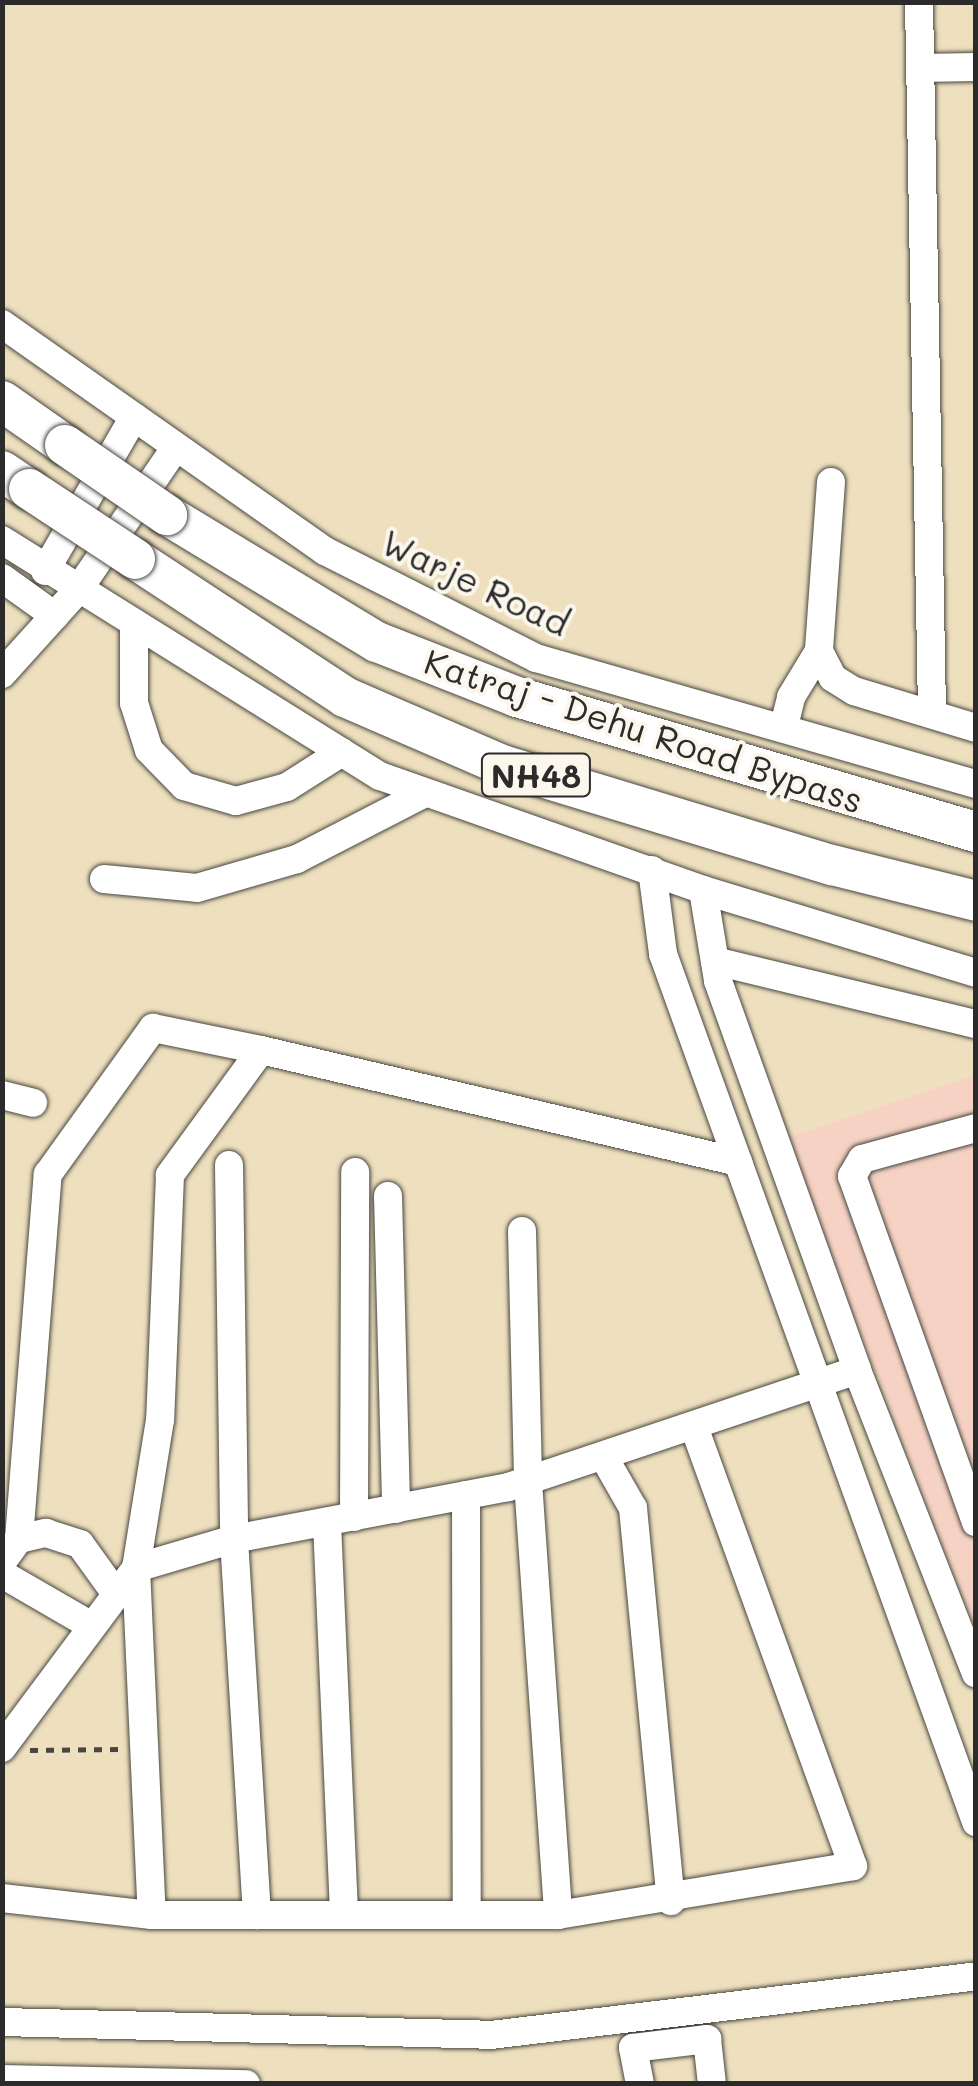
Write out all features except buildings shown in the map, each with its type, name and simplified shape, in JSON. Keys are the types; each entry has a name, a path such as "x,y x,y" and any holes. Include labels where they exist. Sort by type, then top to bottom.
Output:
{"highway":[{"name":"Katraj - Dehu Road Bypass","path":"2,401 167,515 377,642 517,697 976,832"},
{"name":"Katraj - Dehu Road Bypass","path":"16,480 344,697 502,765 832,866 976,901"}],"street":[{"path":"919,2 932,714"},
{"path":"920,68 976,67"},
{"name":"Warje Road","path":"2,324 325,551 536,658 976,784"},
{"path":"46,571 134,417"},
{"path":"2,674 78,590 176,447"},
{"path":"784,726 791,698 819,651 831,482"},
{"path":"2,540 46,571 342,752 425,793 703,890 976,973"},
{"path":"2,578 55,616"},
{"path":"134,623 139,718 149,750 184,786 236,801 287,786 342,752"},
{"path":"819,651 834,678 854,691 976,728"},
{"path":"104,879 197,888 298,859 425,793"},
{"path":"652,870 663,954 725,1159 817,1380 976,1822"},
{"path":"703,890 715,960 857,1370 976,1674"},
{"path":"715,960 976,1024"},
{"path":"2,1562 19,1539 48,1174 153,1028 725,1159"},
{"path":"152,1915 136,1568 160,1420 170,1175 262,1050"},
{"path":"2,1095 34,1103"},
{"path":"976,1128 862,1159 852,1176 976,1523"},
{"path":"229,1165 234,1539 256,1915"},
{"path":"344,1915 340,1520 355,1172"},
{"path":"388,1196 396,1509"},
{"path":"522,1230 528,1482 558,1915"},
{"path":"11,1749 90,1626 136,1568 234,1539 528,1482 605,1459 817,1380 857,1370"},
{"path":"2,1898 152,1915 558,1915 671,1901 854,1866 694,1427"},
{"path":"605,1459 632,1508 671,1901"},
{"path":"466,1496 467,1915"},
{"path":"19,1539 46,1532 80,1544 116,1594"},
{"path":"2,1574 90,1626"},
{"path":"2,2022 508,2034 976,1976"},
{"path":"640,2084 634,2048 706,2039 712,2084"},
{"path":"2,2079 246,2084"}],"path":[{"path":"11,1749 144,1748"}],"shaded area":[{"path":"975,1075 975,1628 786,1138"}]}
